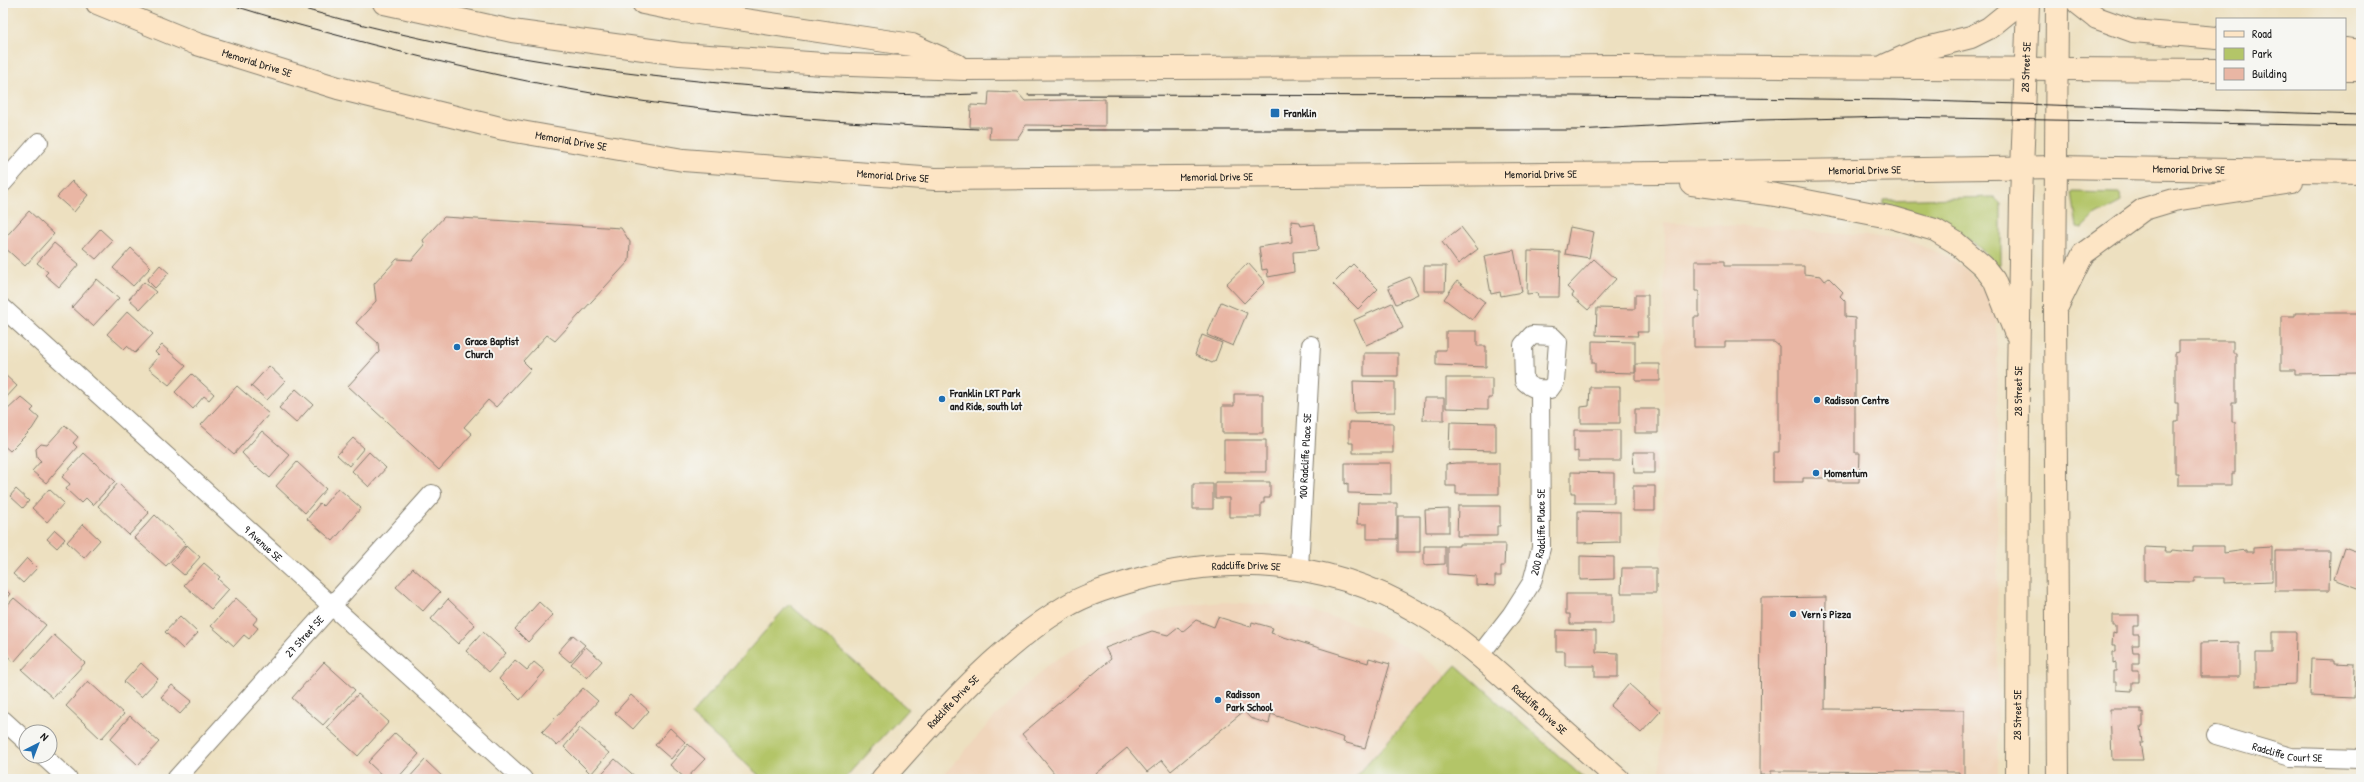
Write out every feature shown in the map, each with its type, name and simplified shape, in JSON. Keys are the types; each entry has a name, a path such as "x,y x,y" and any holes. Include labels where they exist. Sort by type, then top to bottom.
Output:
{"main road":[{"name":"Memorial Drive SE","path":"96,3 197,44 338,88 504,129 683,160 935,179 1661,173 2056,167 2357,172"},
{"path":"384,3 512,31 680,54 823,64 965,69 1198,67 1881,67 2026,70 2216,70"},
{"path":"644,3 678,10 912,45 965,69"},
{"path":"1881,67 1919,50 1971,37 1989,28 2010,10 2010,3"},
{"name":"28 Street SE","path":"2017,779 2019,345 2022,168 2028,3"},
{"path":"2057,3 2055,311 2058,779"},
{"path":"2078,3 2096,18 2133,31 2216,38"},
{"path":"2346,49 2361,51"},
{"path":"2346,70 2361,70"},
{"path":"2055,311 2083,254 2144,209 2174,200 2357,172"},
{"path":"1661,173 1683,182 1776,196 1894,218 1935,230 1970,253 1994,280 2019,345"},
{"name":"Radcliffe Drive SE","path":"882,779 975,677 1006,650 1066,606 1120,584 1175,571 1238,565 1300,568 1353,582 1389,597 1421,614 1479,656 1618,779"}],"street":[{"path":"3,183 39,142"},
{"name":"9 Avenue SE","path":"3,308 523,779"},
{"name":"100 Radcliffe Place SE","path":"1300,568 1311,345"},
{"name":"200 Radcliffe Place SE","path":"1479,656 1512,615 1532,582 1541,548 1540,390"},
{"name":"27 Street SE","path":"176,779 432,494"},
{"path":"3,720 18,734"},
{"name":"Radcliffe Court SE","path":"2216,735 2291,757 2361,759"},
{"path":"52,764 68,779"}],"shaded area":[{"path":"1665,223 1728,225 1904,239 1949,257 1968,271 1989,296 1997,315 1998,779 1662,779 1660,776"},
{"name":"Radisson Park School","path":"1224,602 1290,606 1361,625 1418,653 1447,675 1354,779 940,779 997,714 1050,663 1104,632 1160,612 1190,605"}],"green space":[{"path":"2072,192 2120,193 2121,202 2095,216 2082,229 2077,228"},
{"path":"1994,197 2001,204 2001,264 1996,266 1973,242 1946,225 1931,218 1884,204 1884,200"},
{"path":"789,604 908,709 845,779 763,779 691,715"},
{"path":"1456,665 1585,779 1354,779"}],"building":[{"path":"989,92 1018,93 1025,101 1105,99 1105,126 1026,125 1017,139 989,139 990,127 970,127 971,105 988,106"},
{"path":"3,119 8,124 3,130"},
{"path":"72,181 88,195 74,212 57,197"},
{"path":"29,211 54,234 25,266 3,246 3,240"},
{"name":"Grace Baptist Church","path":"444,217 621,228 630,242 629,261 555,341 547,335 523,361 531,369 496,407 488,400 464,427 472,434 439,470 348,386 379,352 378,343 356,323 376,301 374,284 397,259 412,260 425,245 423,240"},
{"path":"1291,221 1300,222 1301,226 1315,224 1318,250 1293,252 1294,272 1268,277 1267,269 1262,270 1259,247 1292,242"},
{"path":"1461,227 1478,249 1458,264 1442,242"},
{"path":"1570,227 1594,232 1589,258 1565,254"},
{"path":"100,229 113,241 96,259 83,248"},
{"path":"54,243 79,264 59,287 45,275 48,272 37,263"},
{"path":"131,248 151,267 133,286 113,268"},
{"path":"1514,250 1522,292 1501,296 1500,292 1491,294 1484,256"},
{"path":"1528,251 1560,252 1559,297 1538,297 1537,293 1527,294"},
{"path":"1594,259 1616,279 1588,310 1572,296 1574,293 1567,287"},
{"name":"Radisson Centre","path":"1695,261 1724,261 1724,266 1804,266 1804,274 1821,276 1825,281 1829,278 1843,292 1840,296 1845,301 1845,317 1855,318 1855,453 1860,453 1859,482 1829,482 1829,478 1803,478 1803,482 1773,482 1773,452 1779,452 1779,346 1774,342 1725,342 1725,347 1694,347 1694,317 1699,317 1699,291 1695,291"},
{"path":"1248,263 1265,282 1244,303 1226,284"},
{"path":"1353,264 1378,289 1358,309 1333,284"},
{"path":"160,265 169,273 155,288 147,280"},
{"path":"1424,266 1446,266 1445,291 1424,291"},
{"path":"1410,277 1418,294 1396,304 1388,286"},
{"path":"97,279 119,298 93,326 72,307"},
{"path":"1457,281 1485,302 1472,320 1444,299"},
{"path":"144,282 156,292 140,309 129,299"},
{"path":"1635,295 1648,295 1648,332 1637,332 1638,336 1596,335 1597,308 1635,309"},
{"path":"1221,302 1247,313 1233,346 1207,335"},
{"path":"1392,303 1403,328 1366,345 1354,320"},
{"path":"128,311 153,334 135,353 127,346 124,349 107,334"},
{"path":"2295,313 2361,313 2361,373 2295,374 2295,370 2281,370 2281,316 2295,316"},
{"path":"1446,331 1477,331 1477,346 1486,346 1486,367 1436,365 1436,350 1446,350"},
{"path":"1202,335 1222,343 1215,361 1212,363 1195,355"},
{"path":"1592,341 1635,342 1635,373 1595,372 1595,363 1592,363"},
{"path":"2179,341 2233,341 2233,353 2236,353 2236,403 2232,403 2232,422 2235,422 2235,473 2232,473 2232,485 2178,485 2178,473 2175,473 2175,422 2178,422 2178,403 2175,403 2175,353 2179,352"},
{"path":"162,345 186,366 169,385 148,368 159,356 155,352"},
{"path":"1364,353 1398,353 1398,376 1364,376"},
{"path":"1636,364 1660,364 1660,381 1636,381"},
{"path":"269,366 285,381 267,400 251,386"},
{"path":"3,373 17,386 3,401"},
{"path":"192,374 214,394 209,400 204,396 193,409 175,392"},
{"path":"1446,378 1492,378 1492,398 1488,398 1488,409 1446,408"},
{"path":"1353,381 1395,382 1395,412 1354,413"},
{"path":"237,386 269,414 234,454 201,425"},
{"path":"1590,387 1620,387 1620,423 1581,423 1581,407 1589,406"},
{"path":"296,389 313,404 296,423 279,408"},
{"path":"1234,394 1263,394 1263,433 1222,433 1222,406 1234,406"},
{"path":"21,397 34,408 31,411 39,418 32,429 10,451 3,445 3,417 5,412"},
{"path":"1424,398 1444,398 1444,420 1423,420"},
{"path":"1635,409 1658,409 1658,433 1635,433"},
{"path":"1349,422 1393,423 1393,453 1353,453 1353,443 1349,443"},
{"path":"1450,422 1496,423 1496,451 1449,450"},
{"path":"65,425 78,437 73,443 77,447 46,483 32,471 41,461 37,457 36,449 41,444 47,445"},
{"path":"1574,430 1620,430 1620,461 1578,461 1578,451 1574,452"},
{"path":"262,431 290,455 270,478 257,467 256,468 242,453"},
{"path":"353,438 364,448 349,466 337,455"},
{"path":"1224,440 1266,440 1266,472 1224,472"},
{"path":"369,452 386,468 369,487 352,471"},
{"path":"1633,452 1655,452 1655,473 1634,473"},
{"path":"84,453 115,481 93,505 86,498 81,503 66,489 70,484 62,477"},
{"path":"297,462 326,489 305,513 276,486"},
{"path":"1345,463 1391,463 1391,494 1348,493 1348,483 1345,484"},
{"path":"1499,463 1499,494 1456,494 1456,486 1446,486 1446,464"},
{"path":"1571,472 1614,473 1614,503 1575,503 1575,493 1571,493"},
{"path":"1215,482 1270,482 1270,498 1264,498 1264,503 1261,503 1261,517 1229,517 1229,498 1215,498"},
{"path":"118,483 149,513 129,535 98,506"},
{"path":"1193,484 1213,484 1213,509 1193,509"},
{"path":"1633,486 1655,486 1655,511 1633,511"},
{"path":"338,488 361,508 333,541 307,519 320,503 323,506"},
{"path":"16,489 29,501 23,508 10,496"},
{"path":"49,489 64,503 47,522 32,508"},
{"path":"1358,503 1397,503 1397,539 1367,539 1367,524 1357,524"},
{"path":"1458,506 1500,506 1500,526 1497,526 1497,536 1457,536"},
{"path":"1449,509 1449,532 1426,532 1425,510"},
{"path":"1578,511 1620,512 1620,542 1578,543"},
{"path":"155,515 186,544 166,566 134,538"},
{"path":"1398,516 1420,516 1420,552 1398,552"},
{"path":"83,524 100,540 84,558 67,542"},
{"path":"55,530 65,539 57,548 47,539"},
{"path":"1459,544 1505,544 1504,566 1501,566 1501,576 1495,576 1495,586 1476,585 1476,576 1447,574 1447,546 1459,546"},
{"path":"187,545 200,557 184,575 171,564"},
{"path":"1424,546 1445,546 1445,564 1424,565"},
{"path":"2193,546 2224,546 2224,553 2246,550 2246,552 2253,552 2253,548 2272,547 2272,581 2224,583 2224,578 2194,578 2194,582 2145,581 2145,547 2165,548 2164,552 2171,552 2172,550 2193,552"},
{"path":"2344,547 2361,553 2361,589 2334,579"},
{"path":"2275,551 2330,551 2329,591 2275,591"},
{"path":"1580,556 1614,557 1614,579 1580,580"},
{"path":"27,558 37,568 23,583 13,574"},
{"path":"204,563 220,577 218,579 229,589 211,609 184,585"},
{"path":"413,568 440,592 423,611 396,587"},
{"path":"1622,568 1656,568 1656,593 1621,593"},
{"path":"3,587 10,594 3,602"},
{"path":"1566,594 1613,594 1613,624 1570,624 1570,614 1566,614"},
{"path":"1826,597 1825,709 1964,710 1964,779 1959,779 1959,772 1771,771 1771,775 1760,775 1761,598"},
{"path":"14,598 46,625 14,662 3,652 3,610"},
{"path":"236,598 258,618 253,624 258,628 249,639 244,635 234,646 211,626"},
{"path":"448,599 475,625 458,644 431,619"},
{"path":"539,602 553,615 528,642 515,629"},
{"path":"2113,615 2139,615 2139,626 2133,626 2133,634 2139,634 2139,645 2132,645 2133,652 2139,652 2139,663 2132,663 2132,671 2139,671 2139,682 2132,682 2132,691 2116,690 2116,682 2113,682 2113,671 2116,671 2116,663 2113,664 2113,652 2116,652 2116,645 2112,645 2113,633 2116,634 2116,626 2113,626"},
{"path":"180,616 198,633 183,649 165,632"},
{"path":"1218,617 1251,627 1252,622 1273,628 1271,633 1368,663 1369,658 1390,664 1365,748 1343,742 1344,738 1271,714 1269,724 1250,718 1244,711 1171,771 1162,760 1147,772 1127,748 1090,779 1059,779 1022,734 1111,659 1105,648 1152,631 1168,635 1178,627 1182,632 1196,620 1214,627"},
{"path":"1556,630 1596,631 1596,652 1618,653 1618,677 1595,677 1595,666 1565,666 1565,651 1556,651"},
{"path":"483,632 506,653 489,672 466,651"},
{"path":"2273,632 2296,632 2295,684 2256,686 2256,653 2273,653"},
{"path":"54,635 85,663 53,698 22,670"},
{"path":"573,635 585,645 570,662 558,652"},
{"path":"2239,642 2239,677 2201,677 2201,643"},
{"path":"586,647 602,661 587,678 571,664"},
{"path":"2311,659 2334,660 2334,663 2355,664 2354,698 2310,696"},
{"path":"515,660 527,670 534,662 545,671 520,700 499,679"},
{"path":"324,662 355,690 323,725 292,698"},
{"path":"141,663 158,679 141,697 124,682"},
{"path":"88,681 124,714 101,739 66,706"},
{"path":"1629,684 1660,712 1641,733 1610,706"},
{"path":"172,685 192,701 180,714 161,697"},
{"path":"583,688 598,701 557,746 542,732"},
{"path":"358,694 389,722 358,756 327,728"},
{"path":"631,695 649,711 633,729 615,713"},
{"path":"2110,709 2141,709 2141,714 2143,713 2143,726 2141,726 2143,743 2140,743 2143,760 2112,760"},
{"path":"130,716 159,742 138,765 110,739"},
{"path":"580,728 609,753 591,774 564,747"},
{"path":"670,728 685,742 671,759 655,745"},
{"path":"395,733 419,754 397,779 386,779 368,762"},
{"path":"688,744 705,759 686,779 670,765"},
{"path":"615,759 638,779 597,779"},
{"path":"425,760 445,779 408,779"}],"tram line":[{"path":"226,3 298,25 422,57 501,76 580,91 679,106 779,117 978,129"},
{"path":"284,3 343,20 462,47 522,58 643,75 704,82 791,89 898,94 979,94"},
{"path":"1028,95 1575,96 1895,100 2361,115"},
{"path":"1029,130 1577,130 1761,120 1894,117 2361,126"}],"place":[{"name":"Franklin","path":"1275,113"},
{"name":"Grace Baptist Church","path":"457,347"},
{"name":"Franklin LRT Park and Ride, south lot","path":"942,399"},
{"name":"Radisson Centre","path":"1817,400"},
{"name":"Momentum","path":"1816,473"},
{"name":"Vern's Pizza","path":"1793,614"},
{"name":"Radisson Park School","path":"1218,700"}]}
